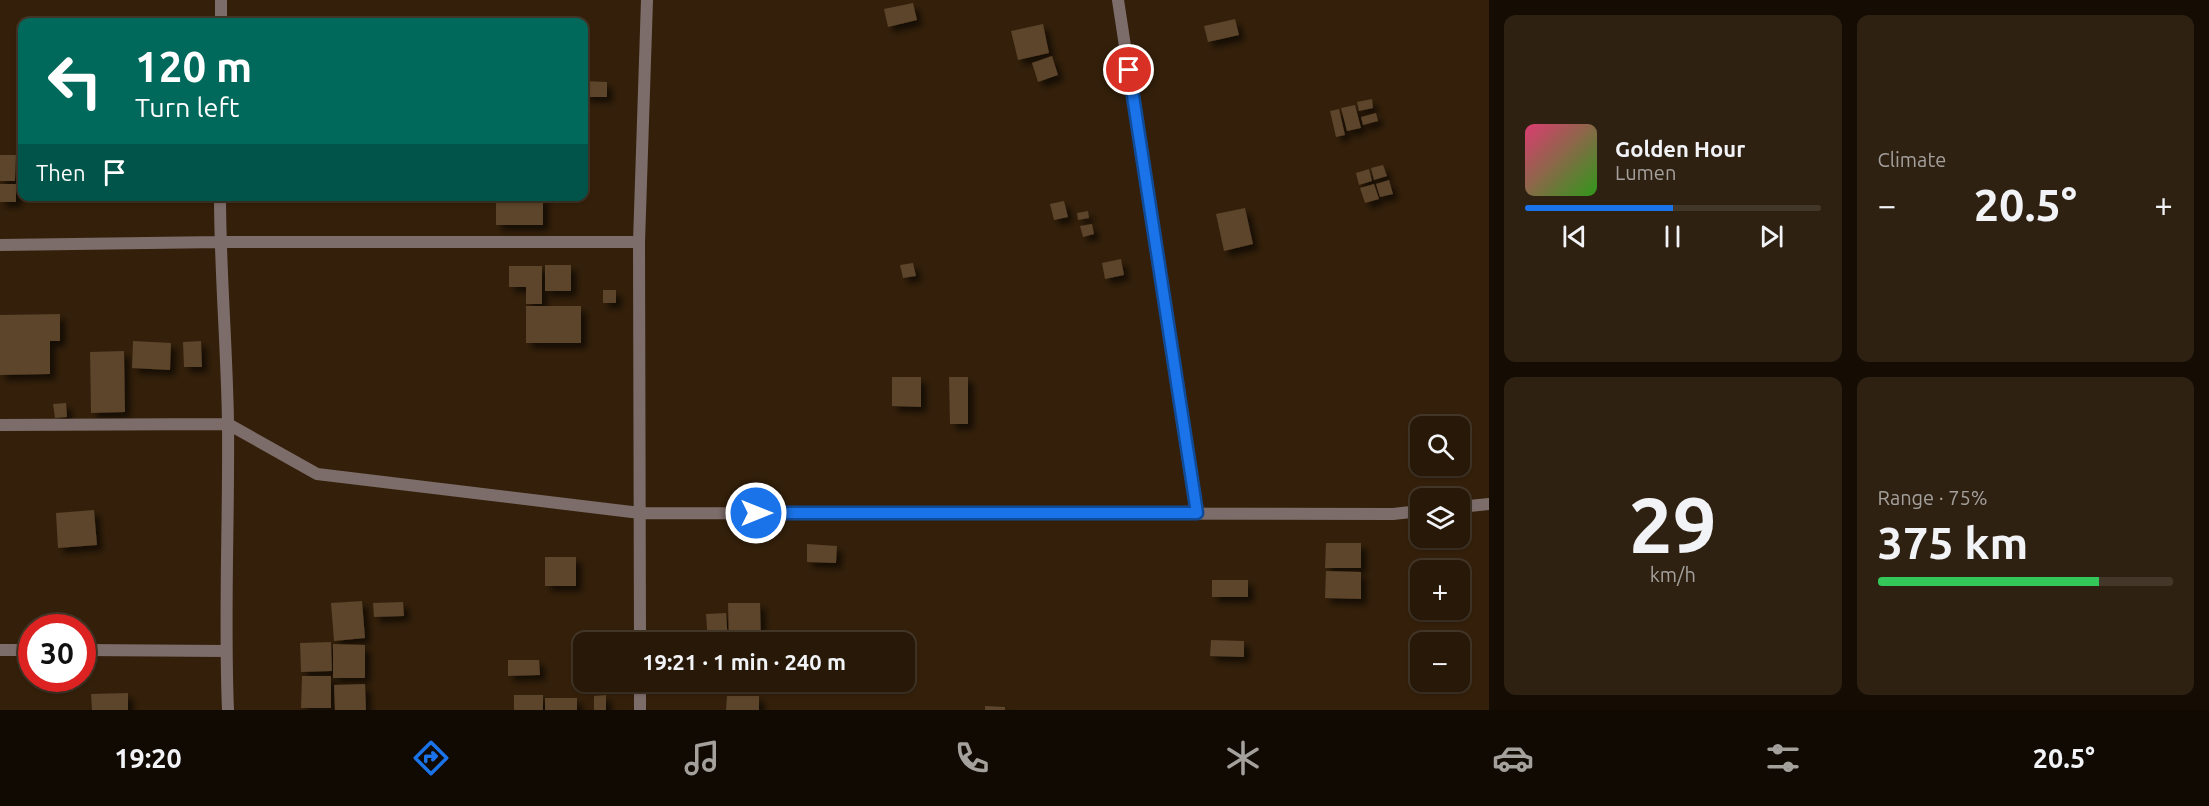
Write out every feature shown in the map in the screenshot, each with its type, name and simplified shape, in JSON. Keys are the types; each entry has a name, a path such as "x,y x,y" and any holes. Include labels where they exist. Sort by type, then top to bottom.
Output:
{"street":[{"path":"221,0 221,18"},
{"path":"640,632 639,242 647,0"},
{"path":"1118,0 1197,513"},
{"path":"220,201 228,424 226,651 228,710"},
{"path":"0,245 220,242 639,242"},
{"path":"0,425 228,424 317,474 640,513 1393,514 1410,512"},
{"path":"1470,506 1489,504"},
{"path":"0,650 18,650"},
{"path":"96,650 226,651"},
{"path":"640,692 640,710"}],"building":[{"path":"913,3 917,20 888,27 884,9"},
{"path":"1235,19 1239,35 1208,42 1204,26"},
{"path":"1043,24 1049,53 1018,60 1011,31"},
{"path":"1052,56 1058,75 1038,82 1032,63"},
{"path":"588,81 607,82 607,97 588,97"},
{"path":"1372,99 1373,108 1359,111 1357,102"},
{"path":"1355,105 1361,128 1347,131 1341,108"},
{"path":"1339,109 1345,135 1336,137 1330,111"},
{"path":"1376,113 1378,121 1363,125 1361,117"},
{"path":"0,155 16,155 15,181 0,181"},
{"path":"1383,165 1387,176 1374,180 1371,168"},
{"path":"1369,169 1372,181 1359,185 1356,173"},
{"path":"1389,180 1393,194 1380,197 1376,184"},
{"path":"0,184 16,184 16,202 0,202"},
{"path":"1374,184 1379,199 1365,203 1360,188"},
{"path":"496,201 543,201 543,225 496,225"},
{"path":"1064,201 1068,217 1054,220 1050,204"},
{"path":"1245,208 1253,244 1224,251 1216,214"},
{"path":"1088,211 1089,218 1078,220 1077,213"},
{"path":"1092,224 1094,234 1083,237 1080,226"},
{"path":"1121,259 1124,275 1105,279 1102,263"},
{"path":"913,263 916,276 903,278 900,265"},
{"path":"545,265 571,265 571,291 545,291"},
{"path":"509,266 542,266 542,304 526,304 526,287 509,287"},
{"path":"603,290 616,290 616,303 603,303"},
{"path":"526,306 581,306 581,343 526,343"},
{"path":"60,314 60,341 50,341 50,374 0,375 0,315"},
{"path":"133,341 171,343 170,370 132,368"},
{"path":"201,341 202,367 184,367 183,342"},
{"path":"124,351 125,412 91,413 90,352"},
{"path":"892,377 921,377 921,407 892,406"},
{"path":"949,377 968,377 968,424 950,424"},
{"path":"66,403 67,417 55,418 53,404"},
{"path":"94,510 97,545 58,548 56,513"},
{"path":"1326,543 1361,543 1361,568 1325,568"},
{"path":"807,544 837,546 836,563 807,562"},
{"path":"545,557 576,557 576,586 545,586"},
{"path":"1326,571 1361,572 1361,599 1325,598"},
{"path":"1212,580 1248,580 1248,597 1212,597"},
{"path":"362,601 365,638 334,641 331,603"},
{"path":"403,602 404,616 374,617 373,603"},
{"path":"728,603 760,603 761,632 729,632"},
{"path":"726,613 727,632 707,632 706,614"},
{"path":"1211,640 1244,641 1244,657 1210,656"},
{"path":"331,642 332,671 301,672 300,643"},
{"path":"333,644 365,645 365,678 333,678"},
{"path":"508,660 539,660 540,675 508,676"},
{"path":"302,676 331,676 331,708 301,708"},
{"path":"365,684 366,710 335,710 334,685"},
{"path":"128,693 128,710 92,710 91,694"},
{"path":"514,695 543,695 543,710 514,710"},
{"path":"606,695 606,710 594,710 594,696"},
{"path":"727,696 759,696 759,710 726,710"},
{"path":"545,698 577,698 577,710 545,710"},
{"path":"985,706 1005,707 1005,710 985,710"}],"route":[{"path":"756,513 1197,513 1129,70"}]}
